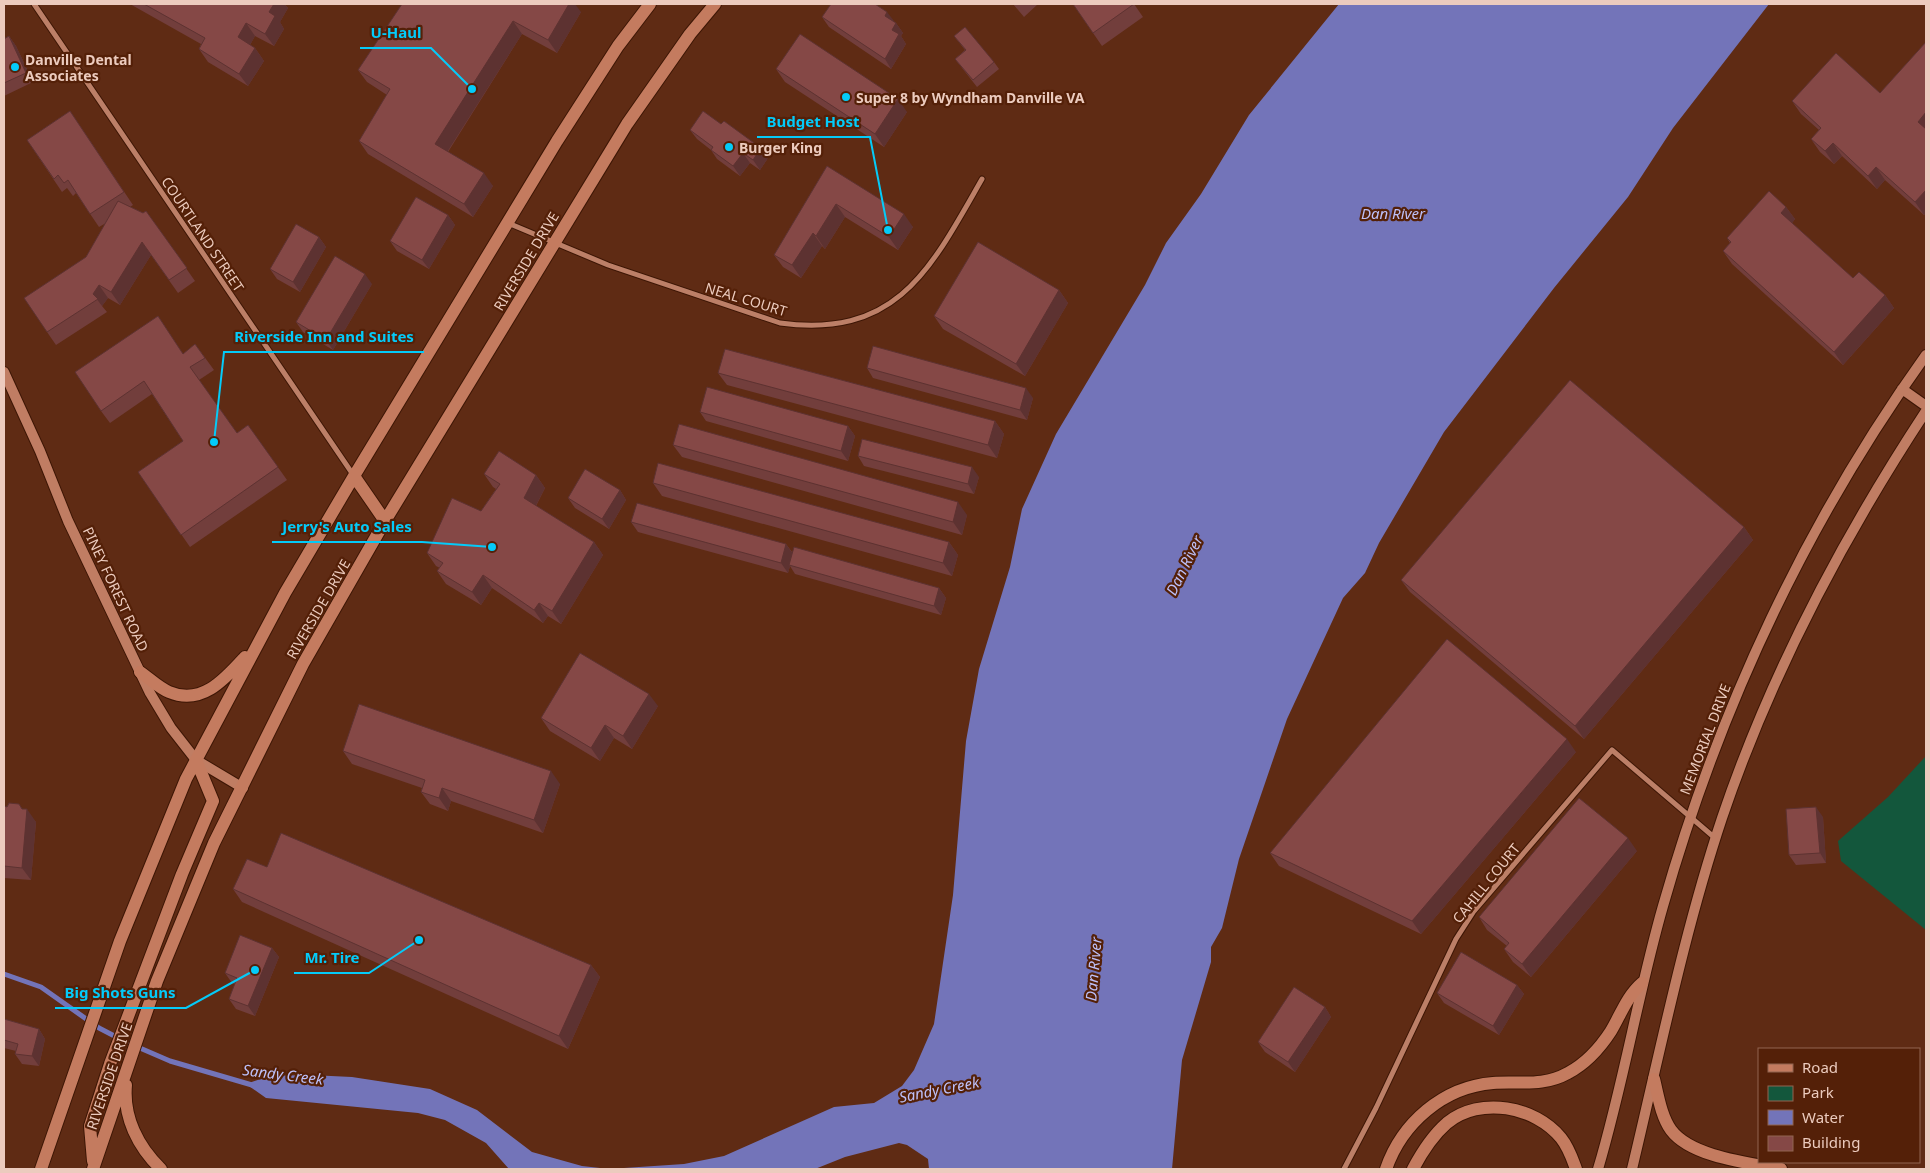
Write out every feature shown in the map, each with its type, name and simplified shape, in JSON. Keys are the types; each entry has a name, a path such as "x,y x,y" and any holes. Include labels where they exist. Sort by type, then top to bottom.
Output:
{"main road":[{"path":"41,1169 98,999 186,779 258,645 354,476 602,70 650,4"},
{"name":"RIVERSIDE DRIVE","path":"94,1168 142,1024 214,842 243,788 311,649 385,521 627,124 690,34 715,4"},
{"name":"MEMORIAL DRIVE","path":"1598,1169 1618,1093 1642,984 1690,816 1717,740 1746,670 1831,502 1865,444 1926,355"},
{"name":"PINEY FOREST ROAD","path":"4,372 40,450 70,526 140,672 171,728 196,760 243,788"},
{"path":"1902,389 1926,406"},
{"path":"1632,1169 1689,934 1716,838 1755,730 1814,599 1854,525 1926,411"},
{"path":"354,476 385,521"},
{"path":"140,672 168,692 188,697 204,694 223,681 258,645"},
{"path":"94,1168 90,1126 110,1064 127,1015 213,801 196,760"},
{"path":"1386,1169 1401,1140 1416,1119 1432,1105 1450,1094 1470,1086 1493,1083 1531,1084 1550,1080 1568,1073 1586,1060 1602,1044 1624,1006 1642,984"},
{"path":"130,1061 125,1087 130,1122 138,1140 161,1169"},
{"path":"1654,1079 1670,1128 1680,1140 1692,1148 1742,1162 1781,1169"},
{"path":"1413,1169 1432,1138 1448,1122 1477,1109 1495,1107 1516,1110 1533,1116 1548,1125 1561,1138 1571,1153 1576,1169"}],"street":[{"name":"COURTLAND STREET","path":"34,4 354,476"},
{"name":"NEAL COURT","path":"508,222 648,280 780,323 830,326 854,322 881,310 908,290 951,232 982,179"},
{"name":"CAHILL COURT","path":"1344,1169 1376,1108 1456,939 1474,911 1612,750 1716,838"}],"green space":[{"path":"1926,756 1926,930 1841,861 1838,841 1888,797"}],"water":[{"name":"Dan River","path":"1339,4 1769,4 1673,128 1628,197 1554,288 1444,432 1379,543 1365,573 1343,598 1287,719 1239,859 1222,928 1211,947 1211,962 1182,1060 1172,1169 929,1169 928,1159 907,1145 899,1143 845,1157 815,1169 609,1169 684,1164 724,1156 834,1107 874,1103 902,1086 914,1070 934,1024 953,895 966,741 979,669 1010,567 1022,509 1056,434 1145,285 1166,243 1201,194 1249,115"},
{"path":"310,1075 352,1077 430,1089 477,1110 532,1152 582,1166 609,1169 509,1169 486,1143 445,1120 418,1113 266,1098 246,1084 269,1076"}],"building":[{"path":"144,4 274,4 269,12 275,16 265,34 246,23 238,37 255,48 239,74 199,49 205,38"},
{"path":"402,4 569,4 548,40 513,21 435,144 484,173 464,204 359,141 390,89 358,70"},
{"path":"831,4 875,4 887,12 885,16 896,23 892,30 899,34 885,59 822,17"},
{"path":"1073,4 1134,4 1093,33"},
{"path":"965,27 994,62 973,80 955,59 966,50 954,36"},
{"name":"Super 8 by Wyndham Danville VA","path":"800,34 898,99 875,134 776,69"},
{"path":"9,36 26,73 4,83 4,39"},
{"path":"1926,42 1926,112 1918,122 1926,129 1926,190 1915,202 1876,167 1868,176 1833,143 1825,151 1811,139 1821,128 1792,101 1836,53 1880,93"},
{"path":"70,111 124,192 90,214 68,180 64,183 58,175 54,179 27,140"},
{"path":"703,111 721,124 724,121 761,148 753,160 743,153 733,166 711,150 713,147 690,130"},
{"path":"827,166 904,214 889,237 836,204 816,236 813,233 792,265 774,255"},
{"path":"1769,191 1786,207 1781,213 1853,278 1859,272 1885,295 1834,352 1723,251 1731,242 1727,238"},
{"path":"416,197 448,215 422,260 390,241"},
{"path":"118,201 143,213 146,211 187,268 169,280 142,242 111,292 99,285 93,294 98,299 47,332 24,298 86,257"},
{"path":"296,224 319,237 293,282 270,269"},
{"path":"978,242 1059,290 1016,364 934,316"},
{"path":"335,256 365,274 326,340 296,322"},
{"path":"158,316 183,354 195,344 205,358 190,367 237,433 248,425 278,467 181,535 138,472 183,441 144,381 101,411 75,372"},
{"path":"873,346 1026,388 1020,410 867,368"},
{"path":"725,349 995,421 988,445 718,373"},
{"path":"1570,380 1744,527 1575,726 1401,580"},
{"path":"707,387 848,426 841,451 700,412"},
{"path":"679,424 958,502 953,522 673,445"},
{"path":"862,439 972,467 968,484 858,456"},
{"path":"499,451 536,475 524,498 594,542 552,611 539,603 534,610 483,575 472,592 437,571 443,563 427,553 452,498 481,511 500,484 484,474"},
{"path":"658,463 949,542 943,563 653,483"},
{"path":"585,469 620,490 602,519 568,498"},
{"path":"637,503 786,544 781,563 631,522"},
{"path":"794,547 939,588 934,606 789,565"},
{"path":"1447,639 1567,739 1412,921 1270,853"},
{"path":"580,653 649,694 623,736 605,725 591,748 541,718"},
{"path":"359,704 551,771 534,820 442,788 439,798 421,792 425,780 343,751"},
{"path":"1579,798 1628,838 1522,964 1504,949 1509,943 1479,917"},
{"path":"9,803 19,804 22,809 27,809 22,868 4,866 4,806 7,807"},
{"path":"1816,807 1820,853 1789,855 1786,809"},
{"path":"281,833 591,965 559,1036 233,889 247,859 267,867"},
{"path":"240,935 272,948 248,1006 229,999 237,978 225,973"},
{"path":"1461,952 1517,985 1493,1026 1437,993"},
{"path":"1294,987 1325,1007 1288,1062 1258,1042"},
{"path":"4,1019 39,1029 32,1056 15,1054 18,1044 4,1040"}],"waterway":[{"name":"Sandy Creek","path":"4,974 41,987 99,1028 126,1042 170,1061 252,1085"}],"place":[{"name":"Danville Dental Associates","path":"15,67"},
{"name":"U-Haul","path":"472,89"},
{"name":"Super 8 by Wyndham Danville VA","path":"846,97"},
{"name":"Burger King","path":"729,147"},
{"name":"Budget Host","path":"888,230"},
{"name":"Riverside Inn and Suites","path":"214,442"},
{"name":"Jerry's Auto Sales","path":"492,547"},
{"name":"Mr. Tire","path":"419,940"},
{"name":"Big Shots Guns","path":"255,970"}]}
